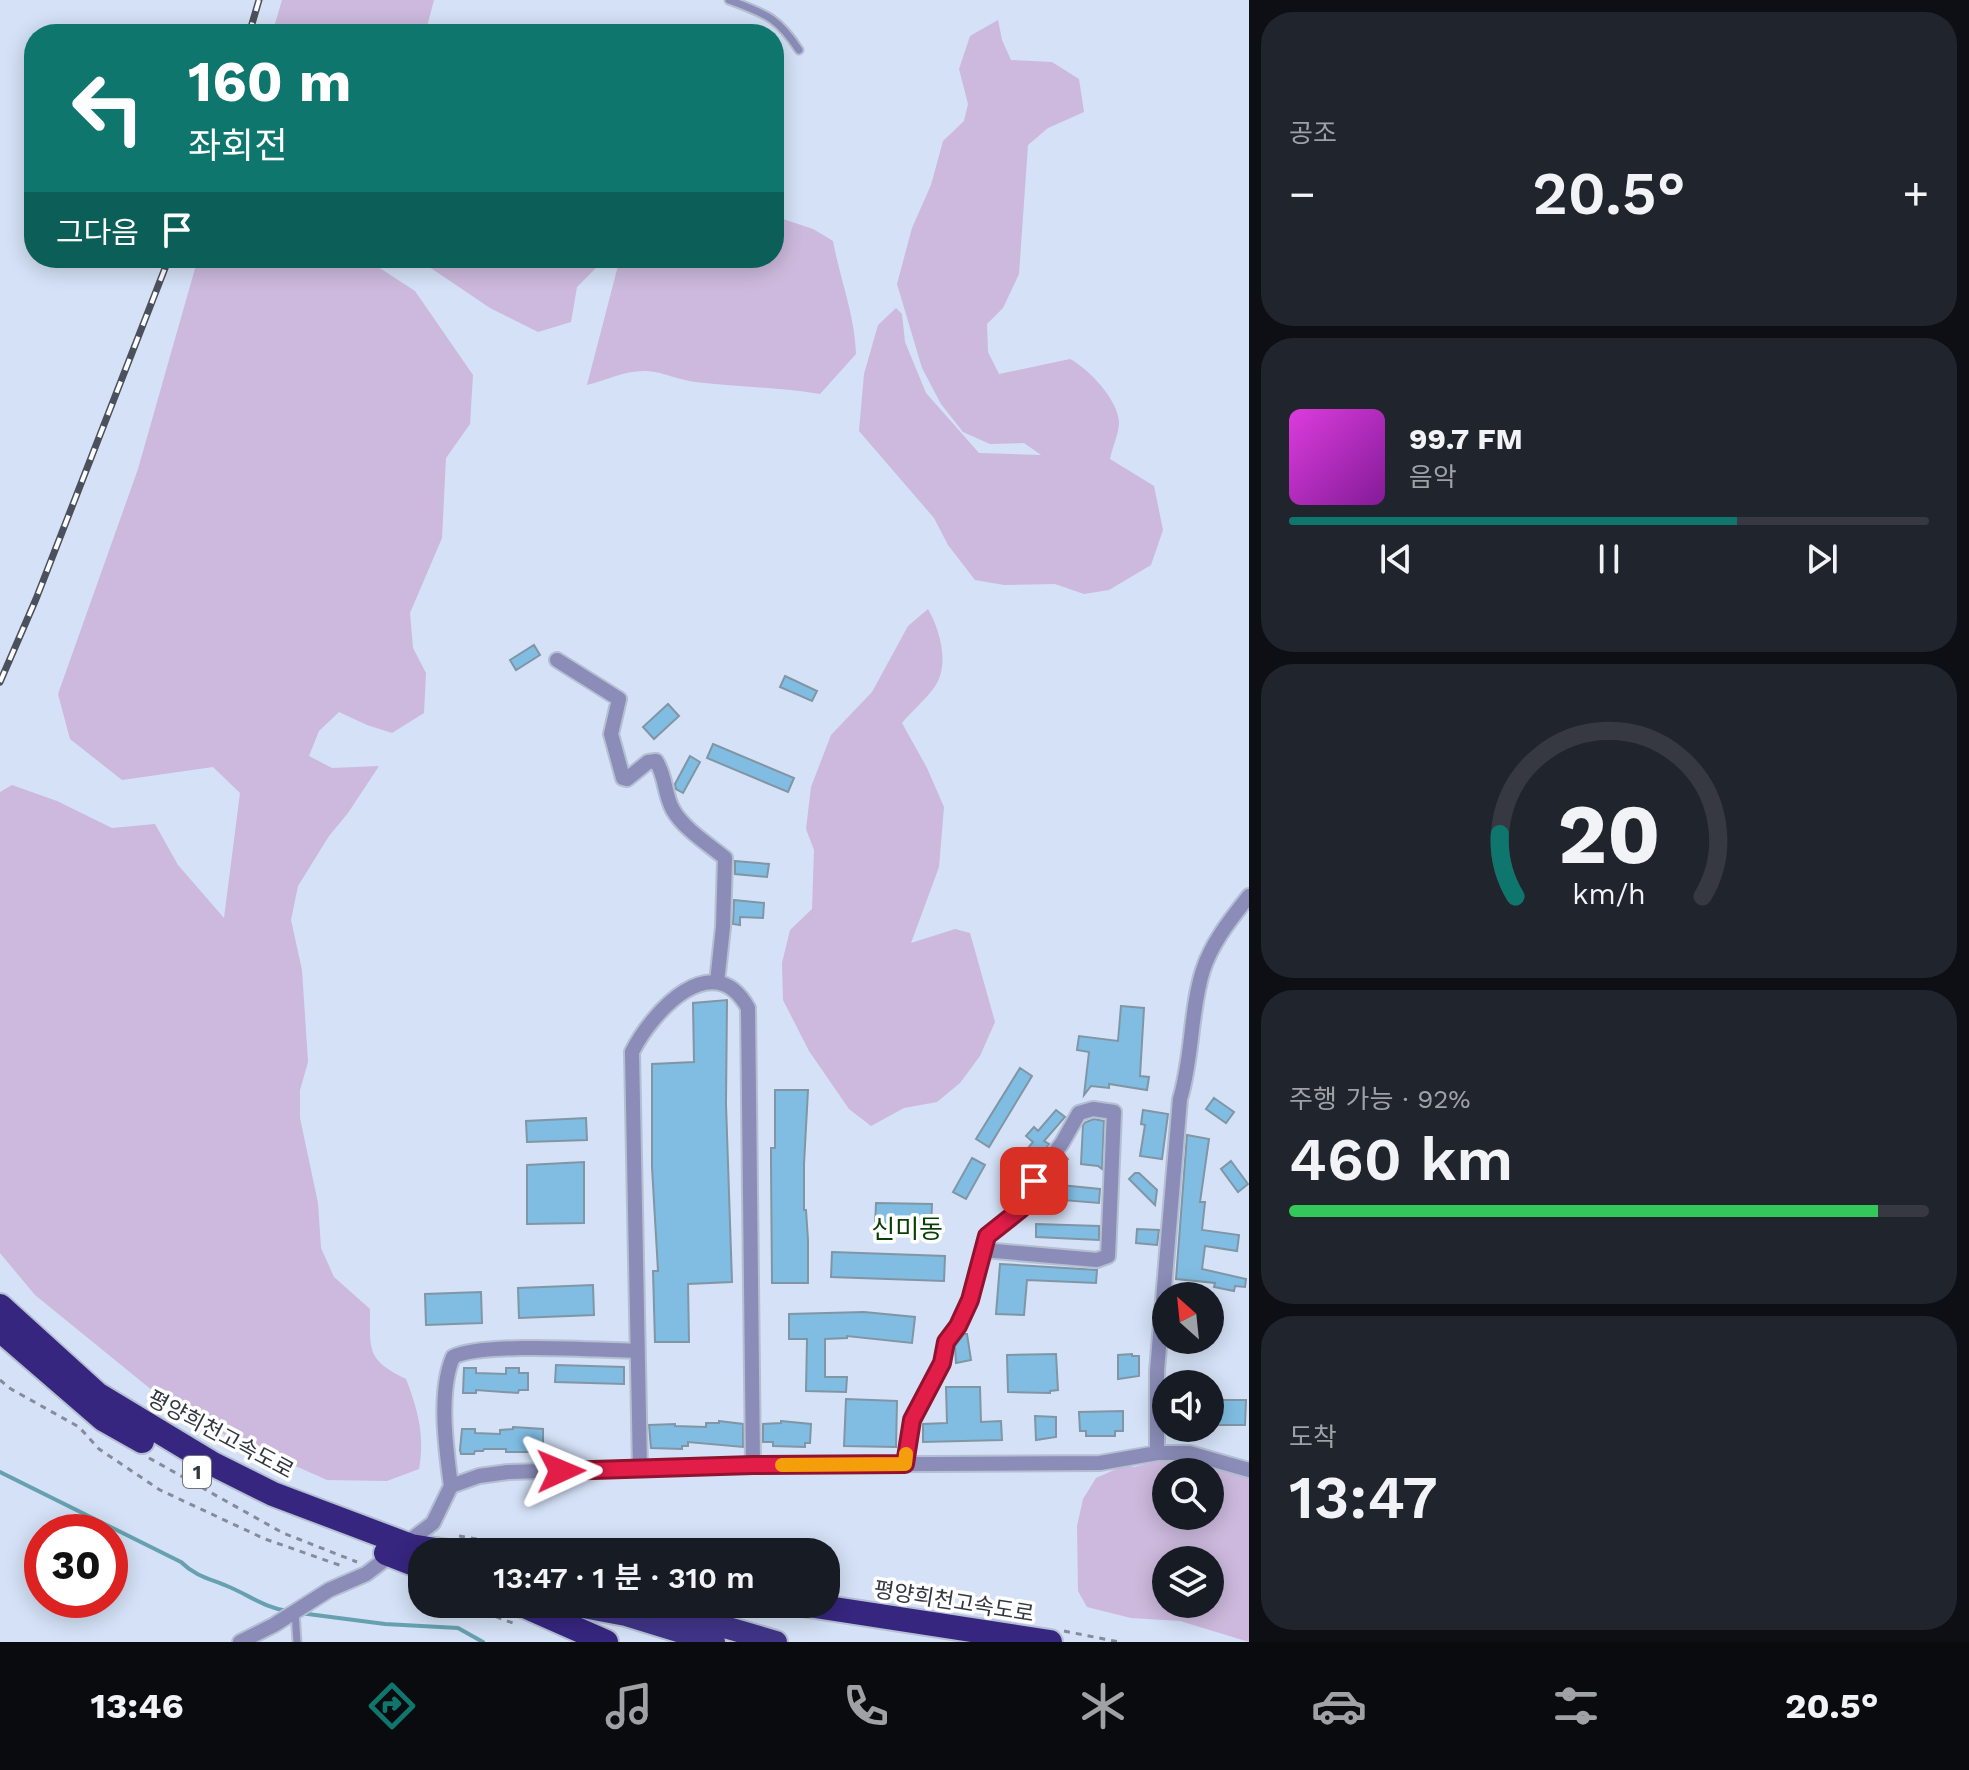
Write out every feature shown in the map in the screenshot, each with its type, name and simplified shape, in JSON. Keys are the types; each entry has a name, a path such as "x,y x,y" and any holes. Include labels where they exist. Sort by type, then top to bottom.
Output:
{"highway":[{"name":"평양희천고속도로","path":"0,1306 97,1394 158,1433 273,1494 408,1557"},
{"name":"평양희천고속도로","path":"0,1330 92,1410 202,1475 276,1513 398,1550 408,1549"},
{"name":"평양희천고속도로","path":"840,1610 1050,1642"},
{"path":"530,1618 606,1642"},
{"path":"636,1618 714,1642"},
{"path":"694,1618 776,1642"}],"street":[{"path":"557,660 619,699 611,734 623,778 627,779 648,762 656,761 662,770 673,810 725,858 723,927 717,982"},
{"path":"1157,1453 1157,1371 1180,1099 1189,1071 1203,969 1222,930 1249,896"},
{"path":"640,1469 632,1052 639,1037 674,998 706,983 717,982 731,986 740,993 748,1008 753,1465"},
{"path":"905,1464 912,1420 942,1363 946,1342 958,1326 970,1300 983,1250 987,1236 1021,1209 1034,1181 1079,1113 1093,1109 1114,1112 1108,1256 1097,1260 983,1250"},
{"path":"240,1642 329,1590 366,1574 433,1523 451,1486 445,1389 453,1357 463,1352 487,1350 636,1351"},
{"path":"451,1486 479,1476 508,1472 753,1465 1100,1463 1157,1453 1189,1453 1249,1470"}],"lane":[{"path":"729,0 773,17 781,24"},
{"path":"784,27 799,50"},
{"path":"295,1612 297,1642"}],"path":[{"path":"0,1380 79,1427 99,1449 160,1490 265,1539 366,1574"}],"shaded area":[{"path":"282,0 434,0 428,24 275,24"},
{"path":"998,20 1011,60 1052,62 1079,79 1084,112 1048,128 1028,145 1019,274 1003,308 987,324 988,352 999,374 1070,359 1094,378 1114,404 1119,422 1110,459 1154,486 1163,530 1151,565 1109,590 1084,594 1055,584 1004,585 975,580 948,545 934,518 859,431 864,374 878,325 896,308 902,314 905,342 926,393 979,453 1041,455 1024,443 990,444 963,432 941,404 922,368 897,284 912,228 931,185 943,141 964,121 968,104 959,69 970,36"},
{"path":"784,219 813,229 833,241 850,312 856,354 820,394 695,382 647,371 623,374 587,385 617,268 784,268"},
{"path":"195,268 380,268 415,291 473,375 470,424 446,458 442,538 410,613 413,648 426,673 424,713 392,733 339,712 319,731 309,756 332,768 379,766 298,886 291,920 302,970 308,1062 300,1090 300,1118 318,1203 321,1248 334,1277 370,1309 373,1352 384,1366 406,1379 419,1423 419,1469 387,1481 327,1480 185,1417 35,1295 0,1253 0,792 12,785 57,801 112,828 155,824 178,865 224,918 240,793 213,767 122,780 70,739 58,694 138,469"},
{"path":"431,268 596,268 577,287 571,322 538,332 490,308"},
{"path":"928,609 940,638 942,670 933,689 902,723 944,807 939,867 911,943 955,929 970,933 995,1022 980,1056 960,1083 937,1102 904,1108 871,1126 849,1109 809,1051 783,1000 782,963 790,930 812,909 814,850 806,829 811,787 831,735 872,692 908,626"},
{"path":"1152,1462 1152,1530 1224,1530 1224,1469 1249,1478 1249,1642 1180,1621 1131,1618 1087,1607 1078,1591 1077,1526 1083,1499 1096,1478 1125,1465 1134,1467"}],"building":[{"path":"534,645 540,655 516,670 510,660"},
{"path":"785,676 817,691 812,701 780,687"},
{"path":"668,704 679,716 654,739 643,727"},
{"path":"713,744 794,778 788,792 707,758"},
{"path":"690,756 700,762 683,793 676,789 675,784"},
{"path":"735,861 769,864 767,877 735,874"},
{"path":"734,900 764,903 763,918 740,917 740,925 733,924"},
{"path":"727,1000 726,1104 732,1282 688,1284 689,1342 655,1342 653,1271 658,1271 652,1167 652,1064 694,1062 693,1003"},
{"path":"1121,1006 1144,1008 1140,1076 1149,1077 1147,1090 1109,1084 1109,1088 1091,1086 1084,1095 1089,1052 1077,1050 1079,1036 1118,1041"},
{"path":"1020,1068 1032,1076 989,1147 976,1139"},
{"path":"775,1090 808,1090 804,1210 808,1283 772,1283 771,1148 775,1148"},
{"path":"1214,1098 1234,1112 1226,1123 1206,1109"},
{"path":"1056,1110 1065,1117 1044,1141 1049,1144 1018,1191 1003,1186 1008,1172 1033,1142 1026,1136 1034,1127 1038,1131"},
{"path":"1143,1110 1168,1114 1162,1159 1140,1156 1145,1125 1141,1124"},
{"path":"586,1118 587,1140 527,1142 526,1121"},
{"path":"1094,1119 1104,1121 1102,1169 1081,1164 1083,1125"},
{"path":"1187,1135 1209,1139 1200,1202 1205,1202 1202,1230 1239,1235 1237,1251 1205,1246 1202,1269 1246,1279 1245,1287 1235,1286 1234,1291 1224,1289 1224,1282 1176,1279"},
{"path":"1065,1156 1068,1159 1050,1184 1100,1189 1099,1203 1037,1198"},
{"path":"972,1158 985,1165 966,1199 953,1192"},
{"path":"1231,1161 1248,1184 1238,1192 1221,1169"},
{"path":"584,1162 584,1223 527,1224 527,1165"},
{"path":"1139,1173 1157,1190 1155,1205 1129,1179"},
{"path":"876,1203 932,1204 931,1227 875,1226"},
{"path":"1036,1224 1099,1226 1099,1240 1036,1237"},
{"path":"1137,1229 1159,1230 1157,1245 1136,1243"},
{"path":"832,1252 945,1256 944,1281 831,1277"},
{"path":"1000,1264 1097,1270 1096,1283 1027,1280 1024,1315 996,1314"},
{"path":"593,1285 594,1315 519,1318 518,1288"},
{"path":"481,1292 482,1323 426,1325 425,1294"},
{"path":"864,1312 915,1317 912,1343 847,1336 825,1339 825,1377 847,1377 846,1392 806,1391 807,1339 789,1339 789,1314"},
{"path":"967,1334 971,1360 956,1363 955,1346"},
{"path":"1056,1354 1058,1390 1050,1393 1008,1392 1007,1355"},
{"path":"1118,1355 1139,1356 1139,1376 1118,1379"},
{"path":"556,1365 624,1367 624,1384 555,1382"},
{"path":"464,1368 476,1368 476,1373 506,1374 506,1368 519,1368 519,1373 528,1373 528,1390 519,1390 518,1393 476,1390 476,1393 463,1393"},
{"path":"946,1387 980,1387 981,1422 1001,1421 1002,1440 923,1442 923,1424 947,1423"},
{"path":"846,1399 897,1401 896,1447 844,1446"},
{"path":"1224,1400 1246,1400 1245,1425 1224,1425"},
{"path":"1123,1411 1123,1431 1115,1431 1115,1436 1086,1436 1086,1431 1080,1431 1079,1412"},
{"path":"1035,1416 1056,1417 1056,1437 1036,1440"},
{"path":"781,1421 811,1424 810,1443 805,1443 805,1447 773,1446 773,1442 763,1442 763,1424"},
{"path":"706,1423 743,1424 743,1447 688,1442 688,1446 682,1446 682,1449 651,1448 649,1425 706,1427"},
{"path":"513,1427 543,1429 543,1449 538,1449 538,1452 506,1452 506,1449 484,1449 474,1454 461,1454 462,1429 500,1434 500,1430"}],"waterway":[{"path":"0,1472 181,1562 197,1574 264,1604 288,1611"},
{"path":"300,1613 385,1624 458,1628 483,1642"}],"railway":[{"path":"252,24 259,0"},
{"path":"0,682 36,599 165,268"}],"slow traffic":[{"path":"782,1465 905,1464 906,1454"}],"district":[{"name":"신미동","path":"907,1229"}],"route":[{"path":"561,1471 905,1464 912,1420 942,1363 946,1342 958,1326 970,1300 987,1236 1021,1209 1034,1181"}]}
